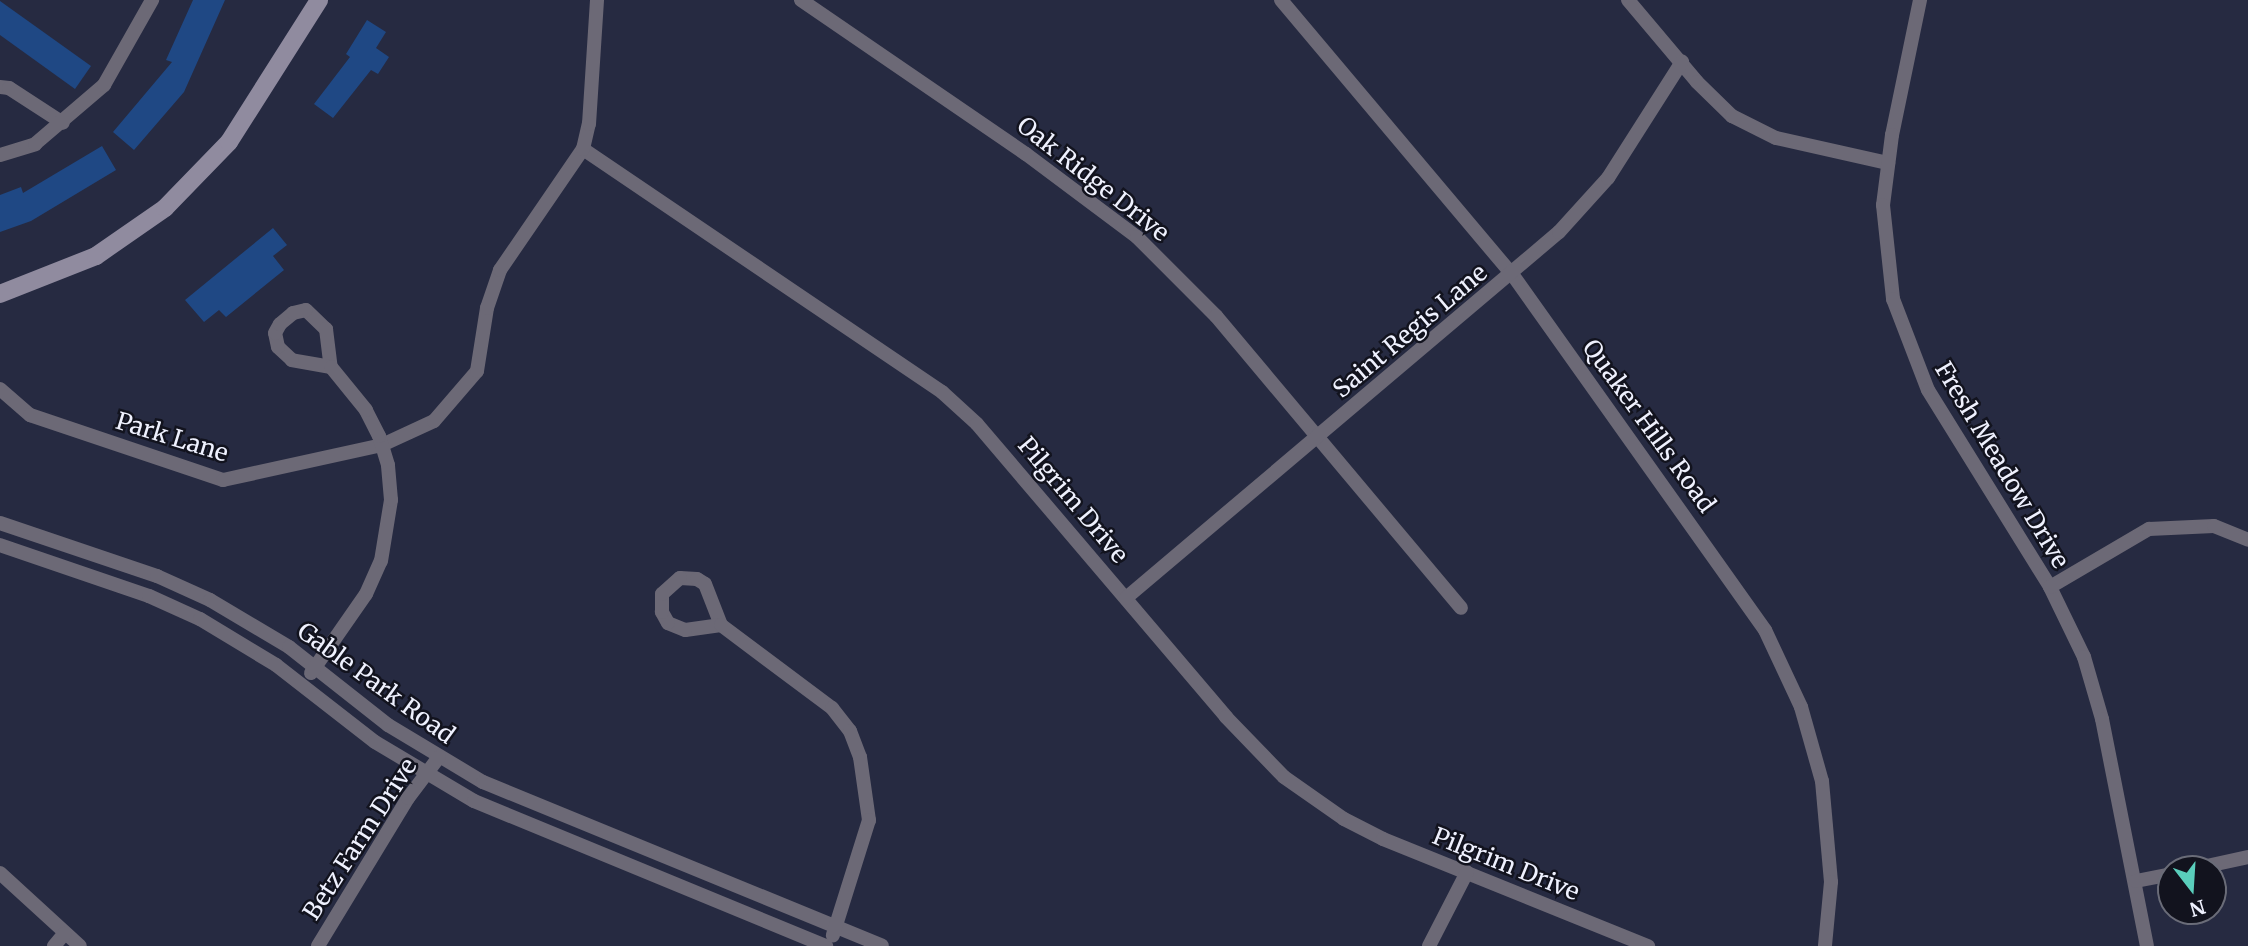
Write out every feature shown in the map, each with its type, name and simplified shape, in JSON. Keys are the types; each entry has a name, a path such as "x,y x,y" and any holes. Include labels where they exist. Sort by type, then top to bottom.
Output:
{"street":[{"path":"0,155 34,144 63,123 104,85 152,0"},
{"path":"0,294 96,256 174,200 229,142 320,0"},
{"path":"583,149 589,124 597,0"},
{"name":"Oak Ridge Drive","path":"801,0 1027,154 1137,237 1216,316 1461,608"},
{"name":"Quaker Hills Road","path":"1282,0 1512,274 1742,594 1785,668 1822,781 1831,882 1825,946"},
{"path":"1628,0 1713,100 1754,129 1776,138 1888,163"},
{"name":"Fresh Meadow Drive","path":"1920,0 1888,163 1885,250 1908,347 1941,414 2050,587 2092,680 2136,881 2147,946"},
{"name":"Saint Regis Lane","path":"1126,598 1559,232 1608,178 1682,62"},
{"path":"0,87 9,88 63,123"},
{"name":"Park Lane","path":"0,388 30,415 223,480 382,445 434,421 464,391 483,351 487,307 500,270 583,149"},
{"name":"Pilgrim Drive","path":"583,149 942,392 977,424 1226,717 1284,776 1344,819 1648,946"},
{"path":"302,684 366,594 381,561 391,500 382,445 366,410 331,367 326,329 313,313 293,313 280,324 276,339 283,354 292,360 331,367"},
{"name":"Gable Park Road","path":"0,523 157,576 258,627 388,725 439,757 547,810 882,946"},
{"path":"2050,587 2149,529 2214,526 2248,540"},
{"name":"Gable Park Road","path":"0,545 149,596 190,614 247,645 376,742 428,775 538,830 827,946"},
{"path":"721,625 680,629 662,612 662,594 680,578 697,579 710,595 721,625 831,708 850,731 860,757 869,820 836,927 827,946"},
{"name":"Betz Farm Drive","path":"318,946 408,799 439,757"},
{"path":"2227,862 2248,858"},
{"path":"1429,946 1467,872"},
{"path":"0,873 59,940 80,946"},
{"path":"2136,881 2157,877"}],"building":[{"path":"193,0 225,0 184,92 134,150 113,132 172,62 166,60"},
{"path":"0,1 91,66 75,89 0,35"},
{"path":"367,20 386,32 376,48 389,57 378,74 371,70 333,118 314,104 350,57 346,54"},
{"path":"102,146 116,170 31,221 0,232 0,195 21,187 23,193"},
{"path":"273,228 287,245 273,256 284,270 226,317 219,310 204,322 185,300"}]}
